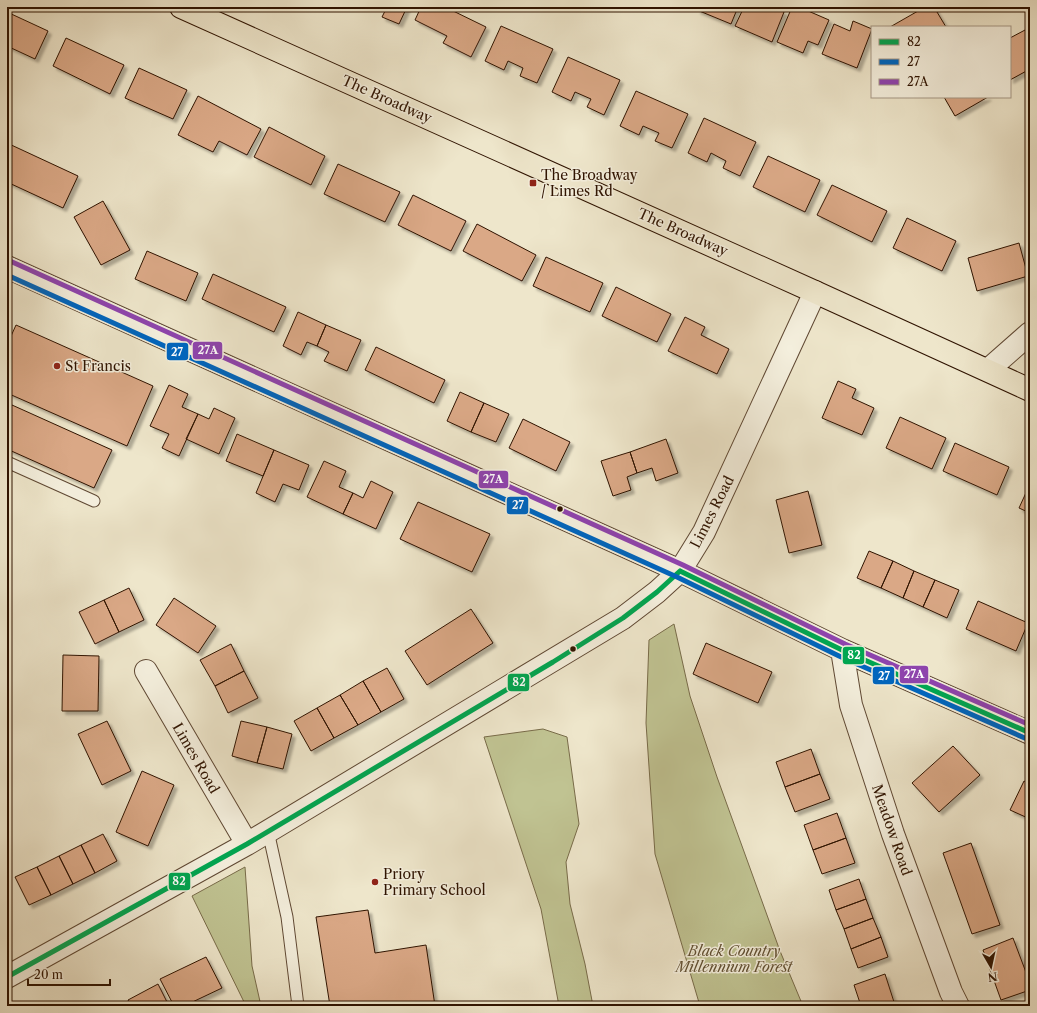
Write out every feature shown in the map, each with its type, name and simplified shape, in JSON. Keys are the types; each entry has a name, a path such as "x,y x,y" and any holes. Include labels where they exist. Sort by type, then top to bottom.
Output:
{"main road":[{"name":"The Broadway","path":"182,7 1030,390"}],"street":[{"path":"7,267 680,571 842,650 1030,733"},
{"name":"Limes Road","path":"7,977 247,844 623,618 657,592 680,571 704,532 815,292"},
{"path":"988,370 1030,333"},
{"name":"Meadow Road","path":"842,650 851,705 893,834 951,992 958,1006"},
{"name":"Limes Road","path":"146,671 247,844"}],"lane":[{"path":"7,462 94,500"},
{"path":"268,831 286,918 298,1006"}],"green space":[{"name":"Black Country Millennium Forest","path":"674,624 690,696 717,777 780,951 803,1006 700,1006 655,854 646,723 649,640"},
{"path":"543,729 567,737 579,824 566,862 570,904 585,964 593,1006 559,1006 541,909 484,737"},
{"path":"245,867 252,966 261,1006 246,1006 192,896"}],"building":[{"path":"382,7 407,7 399,24 382,17 386,9"},
{"path":"421,7 445,7 486,27 471,57 443,43 447,36 415,20"},
{"path":"699,7 738,7 731,24 697,10"},
{"path":"744,7 772,7 784,12 772,42 735,26"},
{"path":"792,7 799,7 829,20 818,45 808,41 803,53 777,42"},
{"path":"925,7 934,7 945,26 892,26"},
{"path":"7,12 48,31 35,59 7,46"},
{"path":"853,21 871,29 857,68 822,54 834,24 850,31"},
{"path":"501,26 553,49 537,83 520,76 523,68 508,61 504,70 485,61"},
{"path":"1025,30 1030,39 1030,69 1011,79 1011,37"},
{"path":"66,38 124,65 110,94 53,66"},
{"path":"568,57 620,80 604,115 587,107 591,99 575,92 571,101 552,92"},
{"path":"139,68 187,90 173,119 125,98"},
{"path":"636,91 688,114 672,148 655,141 659,133 643,126 639,135 620,126"},
{"path":"198,96 261,129 247,155 219,141 213,152 178,135"},
{"path":"945,98 986,98 955,116"},
{"path":"704,118 756,142 740,176 723,168 726,161 711,153 707,162 688,153"},
{"path":"269,127 325,156 311,185 254,157"},
{"path":"7,143 78,176 63,208 7,182"},
{"path":"768,156 820,180 805,212 753,187"},
{"path":"338,164 400,192 385,222 324,194"},
{"path":"832,185 887,211 872,242 817,215"},
{"path":"413,195 466,221 451,251 398,225"},
{"path":"103,201 130,250 101,265 74,217"},
{"path":"907,218 956,241 942,271 893,248"},
{"path":"477,224 536,255 522,281 463,251"},
{"path":"1019,243 1028,276 977,291 968,258"},
{"path":"147,251 198,273 186,301 135,279"},
{"path":"546,257 603,283 590,312 533,286"},
{"path":"213,274 286,307 274,332 202,299"},
{"path":"616,287 671,314 657,342 602,316"},
{"path":"298,312 326,325 317,346 307,342 301,355 283,346"},
{"path":"685,317 705,327 701,335 729,349 717,374 668,351"},
{"name":"St Francis","path":"16,325 153,386 127,446 7,393 7,345"},
{"path":"326,325 361,340 347,371 324,361 329,352 317,346"},
{"path":"376,347 445,380 434,403 365,370"},
{"path":"838,381 856,389 852,398 874,408 862,435 822,418"},
{"path":"169,385 188,394 182,407 198,414 179,456 162,448 169,434 150,426"},
{"path":"460,392 484,403 471,432 447,421"},
{"path":"484,403 509,414 496,442 471,432"},
{"path":"12,405 112,450 94,488 7,449 7,417"},
{"path":"214,408 235,418 219,454 186,439 198,414 209,419"},
{"path":"900,417 946,438 932,469 886,448"},
{"path":"523,419 570,442 556,471 509,448"},
{"path":"237,434 274,450 263,476 226,461"},
{"path":"666,439 678,473 656,481 652,468 637,473 630,452"},
{"path":"955,443 1009,467 997,495 943,471"},
{"path":"274,450 309,465 299,490 283,484 275,502 256,493"},
{"path":"630,452 637,473 627,477 631,490 613,496 601,461"},
{"path":"324,461 346,471 339,487 353,493 343,514 307,497"},
{"path":"371,481 393,492 376,529 343,514 353,493 363,498"},
{"path":"1030,484 1030,513 1019,508"},
{"path":"808,491 822,545 789,553 776,500"},
{"path":"418,502 490,534 472,572 400,539"},
{"path":"869,551 893,561 881,588 857,578"},
{"path":"893,561 914,571 903,598 881,588"},
{"path":"914,571 935,580 923,607 903,598"},
{"path":"935,580 959,590 947,618 923,607"},
{"path":"129,588 144,620 119,632 104,600"},
{"path":"174,598 216,626 198,653 156,625"},
{"path":"104,600 119,632 95,644 79,612"},
{"path":"978,601 1028,623 1016,651 966,629"},
{"path":"471,609 493,643 427,685 405,651"},
{"path":"706,643 772,672 758,703 693,674"},
{"path":"231,644 244,671 215,686 200,660"},
{"path":"63,655 99,656 98,711 62,711"},
{"path":"387,668 404,699 381,712 363,681"},
{"path":"244,671 258,698 228,713 215,686"},
{"path":"363,681 381,712 358,725 340,695"},
{"path":"340,695 358,725 334,738 317,708"},
{"path":"317,708 334,738 311,751 294,721"},
{"path":"107,721 131,771 102,785 78,734"},
{"path":"241,721 267,727 257,763 232,756"},
{"path":"267,727 292,734 283,769 257,763"},
{"path":"953,746 980,775 939,812 912,783"},
{"path":"811,749 820,774 785,787 776,762"},
{"path":"142,771 174,785 148,846 116,832"},
{"path":"820,774 830,799 795,812 785,787"},
{"path":"1024,781 1030,784 1030,819 1010,810"},
{"path":"837,813 846,838 813,850 804,825"},
{"path":"103,834 117,861 95,873 81,845"},
{"path":"846,838 855,863 822,874 813,850"},
{"path":"971,843 1000,925 972,934 943,853"},
{"path":"81,845 95,873 73,884 59,856"},
{"path":"59,856 73,884 51,895 37,867"},
{"path":"37,867 51,895 29,905 15,877"},
{"path":"859,879 866,899 836,910 829,890"},
{"path":"866,899 873,918 844,929 836,910"},
{"path":"368,910 375,953 426,945 435,1006 330,1006 316,917"},
{"path":"873,918 881,937 851,949 844,929"},
{"path":"881,937 888,957 858,968 851,949"},
{"path":"1013,938 1030,983 1030,990 1001,1000 983,950"},
{"path":"206,957 222,988 184,1006 174,1006 160,979"},
{"path":"885,974 894,1002 882,1006 861,1006 854,985"},
{"path":"158,984 169,1006 131,1006 128,1000"}],"transit line":[{"name":"27A","path":"10,261 683,565 845,644 1030,725"},
{"name":"27","path":"7,275 677,577 839,656 1027,739"},
{"name":"82","path":"680,571 842,650 1030,733"},
{"name":"82","path":"7,977 247,844 553,662 623,618 657,592 680,571"}],"place":[{"name":"The Broadway / Limes Rd","path":"533,183"},
{"name":"St Francis","path":"57,366"},
{"name":"Priory Primary School","path":"375,882"}]}
